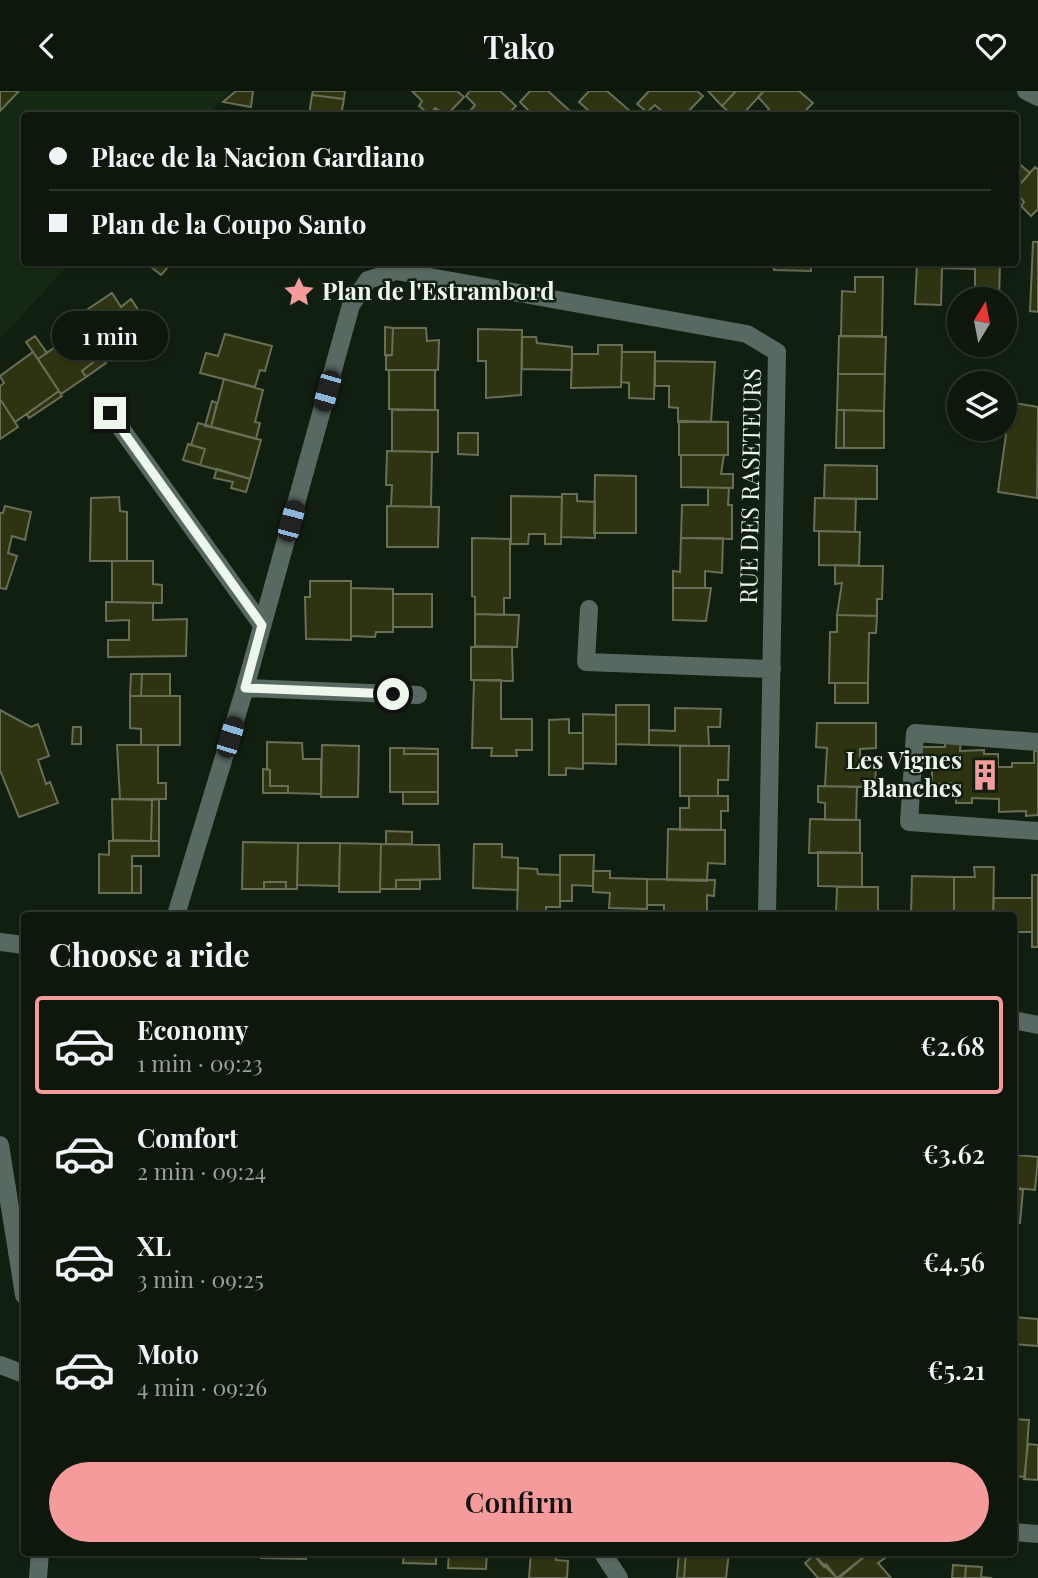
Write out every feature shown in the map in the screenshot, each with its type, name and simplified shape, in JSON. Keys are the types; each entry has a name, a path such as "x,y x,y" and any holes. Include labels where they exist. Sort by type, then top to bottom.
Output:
{"street":[{"path":"1026,91 1038,97"},
{"name":"RUE DES RASETEURS","path":"262,625 351,305 368,280 396,271 747,334 776,352 767,912"},
{"path":"110,413 262,625 177,912"},
{"path":"589,608 586,662 772,669"},
{"path":"245,688 418,695"},
{"path":"1038,742 915,733 909,822 1038,831"},
{"path":"0,942 21,945"},
{"path":"1017,1021 1038,1025"},
{"path":"0,1145 21,1276"},
{"path":"0,1365 21,1373"},
{"path":"1017,1532 1038,1534"},
{"path":"38,1578 40,1556"},
{"path":"605,1556 619,1578"}],"shaded area":[{"path":"0,91 231,91 210,112 21,112 21,266 67,266 0,339"}],"building":[{"path":"0,91 19,91 0,111"},
{"path":"236,91 253,91 251,107 223,102"},
{"path":"313,91 345,91 344,99 312,95"},
{"path":"412,91 457,91 464,97 450,112 435,108 432,112 426,112 419,106 422,101"},
{"path":"470,91 500,91 516,106 510,112 471,112 475,105 466,96"},
{"path":"530,91 548,91 570,111 528,112 520,102"},
{"path":"589,91 607,91 630,111 588,112 579,102"},
{"path":"649,91 697,91 703,96 688,112 663,112 655,105 647,112 637,104"},
{"path":"708,91 736,91 722,106"},
{"path":"736,91 764,91 745,112 729,112 722,106"},
{"path":"764,91 799,91 813,103 804,112 766,112 769,109 758,97"},
{"path":"312,95 344,99 342,112 309,112"},
{"path":"1019,163 1030,173 1019,185"},
{"path":"1035,167 1038,170 1038,209 1031,216 1021,206 1024,202 1019,195 1019,185"},
{"path":"1033,242 1038,242 1038,312 1030,311"},
{"path":"150,266 169,266 161,275"},
{"path":"773,266 811,266 811,271 774,270"},
{"path":"917,266 1000,266 999,287 975,287 975,269 942,268 941,305 915,304"},
{"path":"855,277 883,277 882,336 841,336 842,291 855,292"},
{"path":"112,293 121,307 131,299 151,329 117,352 113,346 100,355 86,336 99,326 88,309"},
{"path":"385,327 393,328 392,355 385,355"},
{"path":"393,328 426,328 427,341 439,340 438,370 386,370 386,356 392,355"},
{"path":"81,329 101,356 82,371 86,377 61,394 38,359"},
{"path":"478,329 522,330 521,395 486,398 486,361 478,361"},
{"path":"225,334 272,346 265,371 260,370 255,387 200,373 206,353 218,356"},
{"path":"35,336 47,353 38,359 26,342"},
{"path":"839,336 886,337 885,374 838,374"},
{"path":"522,337 536,337 537,343 572,347 572,370 522,369"},
{"path":"598,345 622,345 621,387 571,388 572,354 598,354"},
{"path":"33,352 59,391 15,422 0,399 0,386 4,383 0,376"},
{"path":"622,352 655,352 654,399 629,398 629,383 621,382"},
{"path":"101,356 106,363 86,377 82,371"},
{"path":"655,361 715,362 711,422 678,422 678,408 669,407 669,386 655,386"},
{"path":"389,370 435,370 435,410 389,409"},
{"path":"838,374 885,374 884,411 837,410"},
{"path":"224,379 263,390 255,422 260,423 256,439 211,427"},
{"path":"59,391 62,396 29,418 27,414"},
{"path":"0,399 18,427 0,439"},
{"path":"212,401 217,403 211,427 205,426"},
{"path":"1017,403 1038,407 1037,498 998,492 1005,441 1017,441"},
{"path":"392,410 438,410 438,452 392,451"},
{"path":"837,410 844,410 844,448 836,448"},
{"path":"844,410 884,411 884,448 844,448"},
{"path":"679,421 728,422 728,455 679,455"},
{"path":"198,423 261,440 250,479 200,465 205,449 191,445"},
{"path":"458,433 478,433 478,455 458,454"},
{"path":"188,444 205,449 200,465 183,460"},
{"path":"387,451 432,452 431,507 391,506 392,485 386,485"},
{"path":"681,455 724,455 721,474 733,474 733,488 681,487"},
{"path":"825,465 877,466 877,499 824,498"},
{"path":"217,469 250,479 246,492 231,488 233,482 214,478"},
{"path":"595,475 636,476 636,533 594,533"},
{"path":"708,488 729,488 732,539 681,538 682,505 708,505"},
{"path":"562,494 577,494 577,501 595,502 595,538 561,537"},
{"path":"511,496 562,497 561,544 545,544 545,534 529,534 528,544 511,544"},
{"path":"119,497 120,511 127,512 127,561 90,561 91,498"},
{"path":"815,498 856,499 855,532 814,531"},
{"path":"5,506 31,512 25,540 12,536 8,553 17,556 6,589 0,588 0,513 3,513"},
{"path":"387,506 439,507 438,547 387,547"},
{"path":"819,531 860,532 859,566 819,565"},
{"path":"472,538 510,539 510,598 504,598 504,615 475,614 475,597 472,596"},
{"path":"681,538 723,538 722,573 705,571 705,588 673,588 673,571 680,572"},
{"path":"112,561 153,561 153,584 162,585 162,603 112,602"},
{"path":"835,565 883,566 882,599 877,599 877,616 837,615 842,583 835,584"},
{"path":"310,581 351,581 351,640 306,639 305,597 310,597"},
{"path":"351,588 393,589 393,632 376,632 375,637 351,636"},
{"path":"673,588 711,588 706,621 673,620"},
{"path":"393,594 432,594 432,627 393,627"},
{"path":"106,602 153,603 153,620 187,619 186,656 108,657 108,640 129,640 129,620 106,621"},
{"path":"475,614 519,615 517,647 475,646"},
{"path":"837,615 877,616 876,633 869,633 868,683 829,683 830,632 837,632"},
{"path":"471,647 512,647 513,681 471,680"},
{"path":"131,674 142,674 141,696 130,696"},
{"path":"142,674 170,674 170,696 141,696"},
{"path":"474,680 501,680 501,719 532,719 532,750 516,750 517,756 491,756 492,748 472,748"},
{"path":"835,683 868,683 868,703 835,703"},
{"path":"130,696 180,696 180,745 141,745 141,729 130,728"},
{"path":"616,705 649,705 649,745 616,744"},
{"path":"675,708 721,709 720,727 708,727 709,746 649,745 649,730 675,731"},
{"path":"0,710 31,727 38,724 49,756 38,760 46,784 50,782 58,803 19,817 0,770"},
{"path":"583,714 616,715 616,764 583,763"},
{"path":"569,719 569,733 583,733 583,769 566,768 566,775 549,775 549,720"},
{"path":"817,723 876,723 876,748 860,749 860,765 876,765 875,787 825,786 827,748 816,747"},
{"path":"73,727 81,727 81,744 72,744"},
{"name":"Les Vignes Blanches","path":"961,738 960,751 984,750 984,754 998,754 998,767 1012,767 1012,763 1034,763 1034,751 1038,751 1038,815 1026,816 1026,811 999,812 999,799 972,798 972,803 956,803 956,783 932,784 932,767 922,767 922,747 945,747 945,739"},
{"path":"267,742 302,743 303,759 321,759 321,794 288,793 288,786 270,786"},
{"path":"117,745 158,745 158,783 166,783 166,799 120,799"},
{"path":"322,745 359,746 358,797 321,797"},
{"path":"680,746 729,746 728,780 718,780 718,796 680,796"},
{"path":"390,748 404,748 404,754 438,754 438,792 390,792"},
{"path":"404,748 438,749 438,754 404,754"},
{"path":"263,769 270,770 270,786 288,786 288,793 263,793"},
{"path":"818,786 857,787 856,820 825,820 825,803 818,802"},
{"path":"403,792 438,792 438,804 403,804"},
{"path":"689,796 728,796 728,811 721,811 721,830 680,830 680,808 689,808"},
{"path":"112,799 152,800 151,841 113,840"},
{"path":"159,799 159,841 151,841 152,800"},
{"path":"810,819 860,820 860,853 809,853"},
{"path":"668,829 725,830 725,864 708,863 707,881 667,880"},
{"path":"386,831 412,832 412,844 386,844"},
{"path":"109,841 159,841 159,856 132,856 132,893 99,893 99,854 109,855"},
{"path":"243,842 298,843 297,889 286,889 286,882 264,882 264,889 242,889"},
{"path":"298,843 340,843 339,886 297,885"},
{"path":"340,843 381,844 380,892 339,892"},
{"path":"381,844 439,845 440,879 396,880 396,889 380,889"},
{"path":"474,844 502,844 502,857 518,858 518,890 473,888"},
{"path":"818,852 862,853 862,887 818,886"},
{"path":"560,855 594,855 593,886 572,885 572,901 560,901"},
{"path":"132,866 141,866 141,893 132,893"},
{"path":"974,867 994,867 993,912 954,912 954,877 975,877"},
{"path":"518,868 537,869 538,874 560,875 560,907 546,907 546,912 517,912"},
{"path":"593,871 610,871 610,878 647,879 647,909 609,908 610,893 593,892"},
{"path":"1032,875 1038,875 1038,947 1032,947"},
{"path":"912,876 954,877 954,912 911,912"},
{"path":"647,879 715,880 714,896 707,895 707,912 664,912 664,905 647,905"},
{"path":"396,880 420,880 420,889 396,889"},
{"path":"264,882 286,882 286,889 264,889"},
{"path":"837,887 878,887 878,912 836,912"},
{"path":"994,898 1032,898 1032,932 1017,932 1017,912 993,912"},
{"path":"1018,1155 1038,1157 1035,1190 1017,1188"},
{"path":"1017,1188 1023,1190 1020,1223 1017,1223"},
{"path":"1017,1317 1038,1319 1038,1346 1017,1344"},
{"path":"1017,1419 1029,1420 1025,1477 1017,1476"},
{"path":"1028,1444 1038,1445 1038,1480 1024,1479"},
{"path":"261,1556 306,1556 306,1559"},
{"path":"404,1556 436,1556 436,1564 403,1563"},
{"path":"449,1556 487,1556 486,1569 448,1568"},
{"path":"531,1556 556,1556 556,1560 568,1561 567,1578 529,1578"},
{"path":"679,1556 686,1556 684,1578 677,1578"},
{"path":"686,1556 729,1556 726,1578 684,1578"},
{"path":"815,1556 865,1556 837,1578"},
{"path":"815,1556 824,1567 826,1564 837,1578 818,1578 805,1563"},
{"path":"865,1556 883,1556 885,1558 878,1563 891,1578 839,1578"},
{"path":"953,1565 966,1566 965,1578 952,1578"},
{"path":"966,1566 982,1567 981,1577 992,1578 965,1578"}],"place":[{"name":"Plan de l'Estrambord","path":"299,292"},
{"name":"Les Vignes Blanches","path":"985,775"}],"route":[{"path":"110,413 262,625 245,688 393,694"}]}
